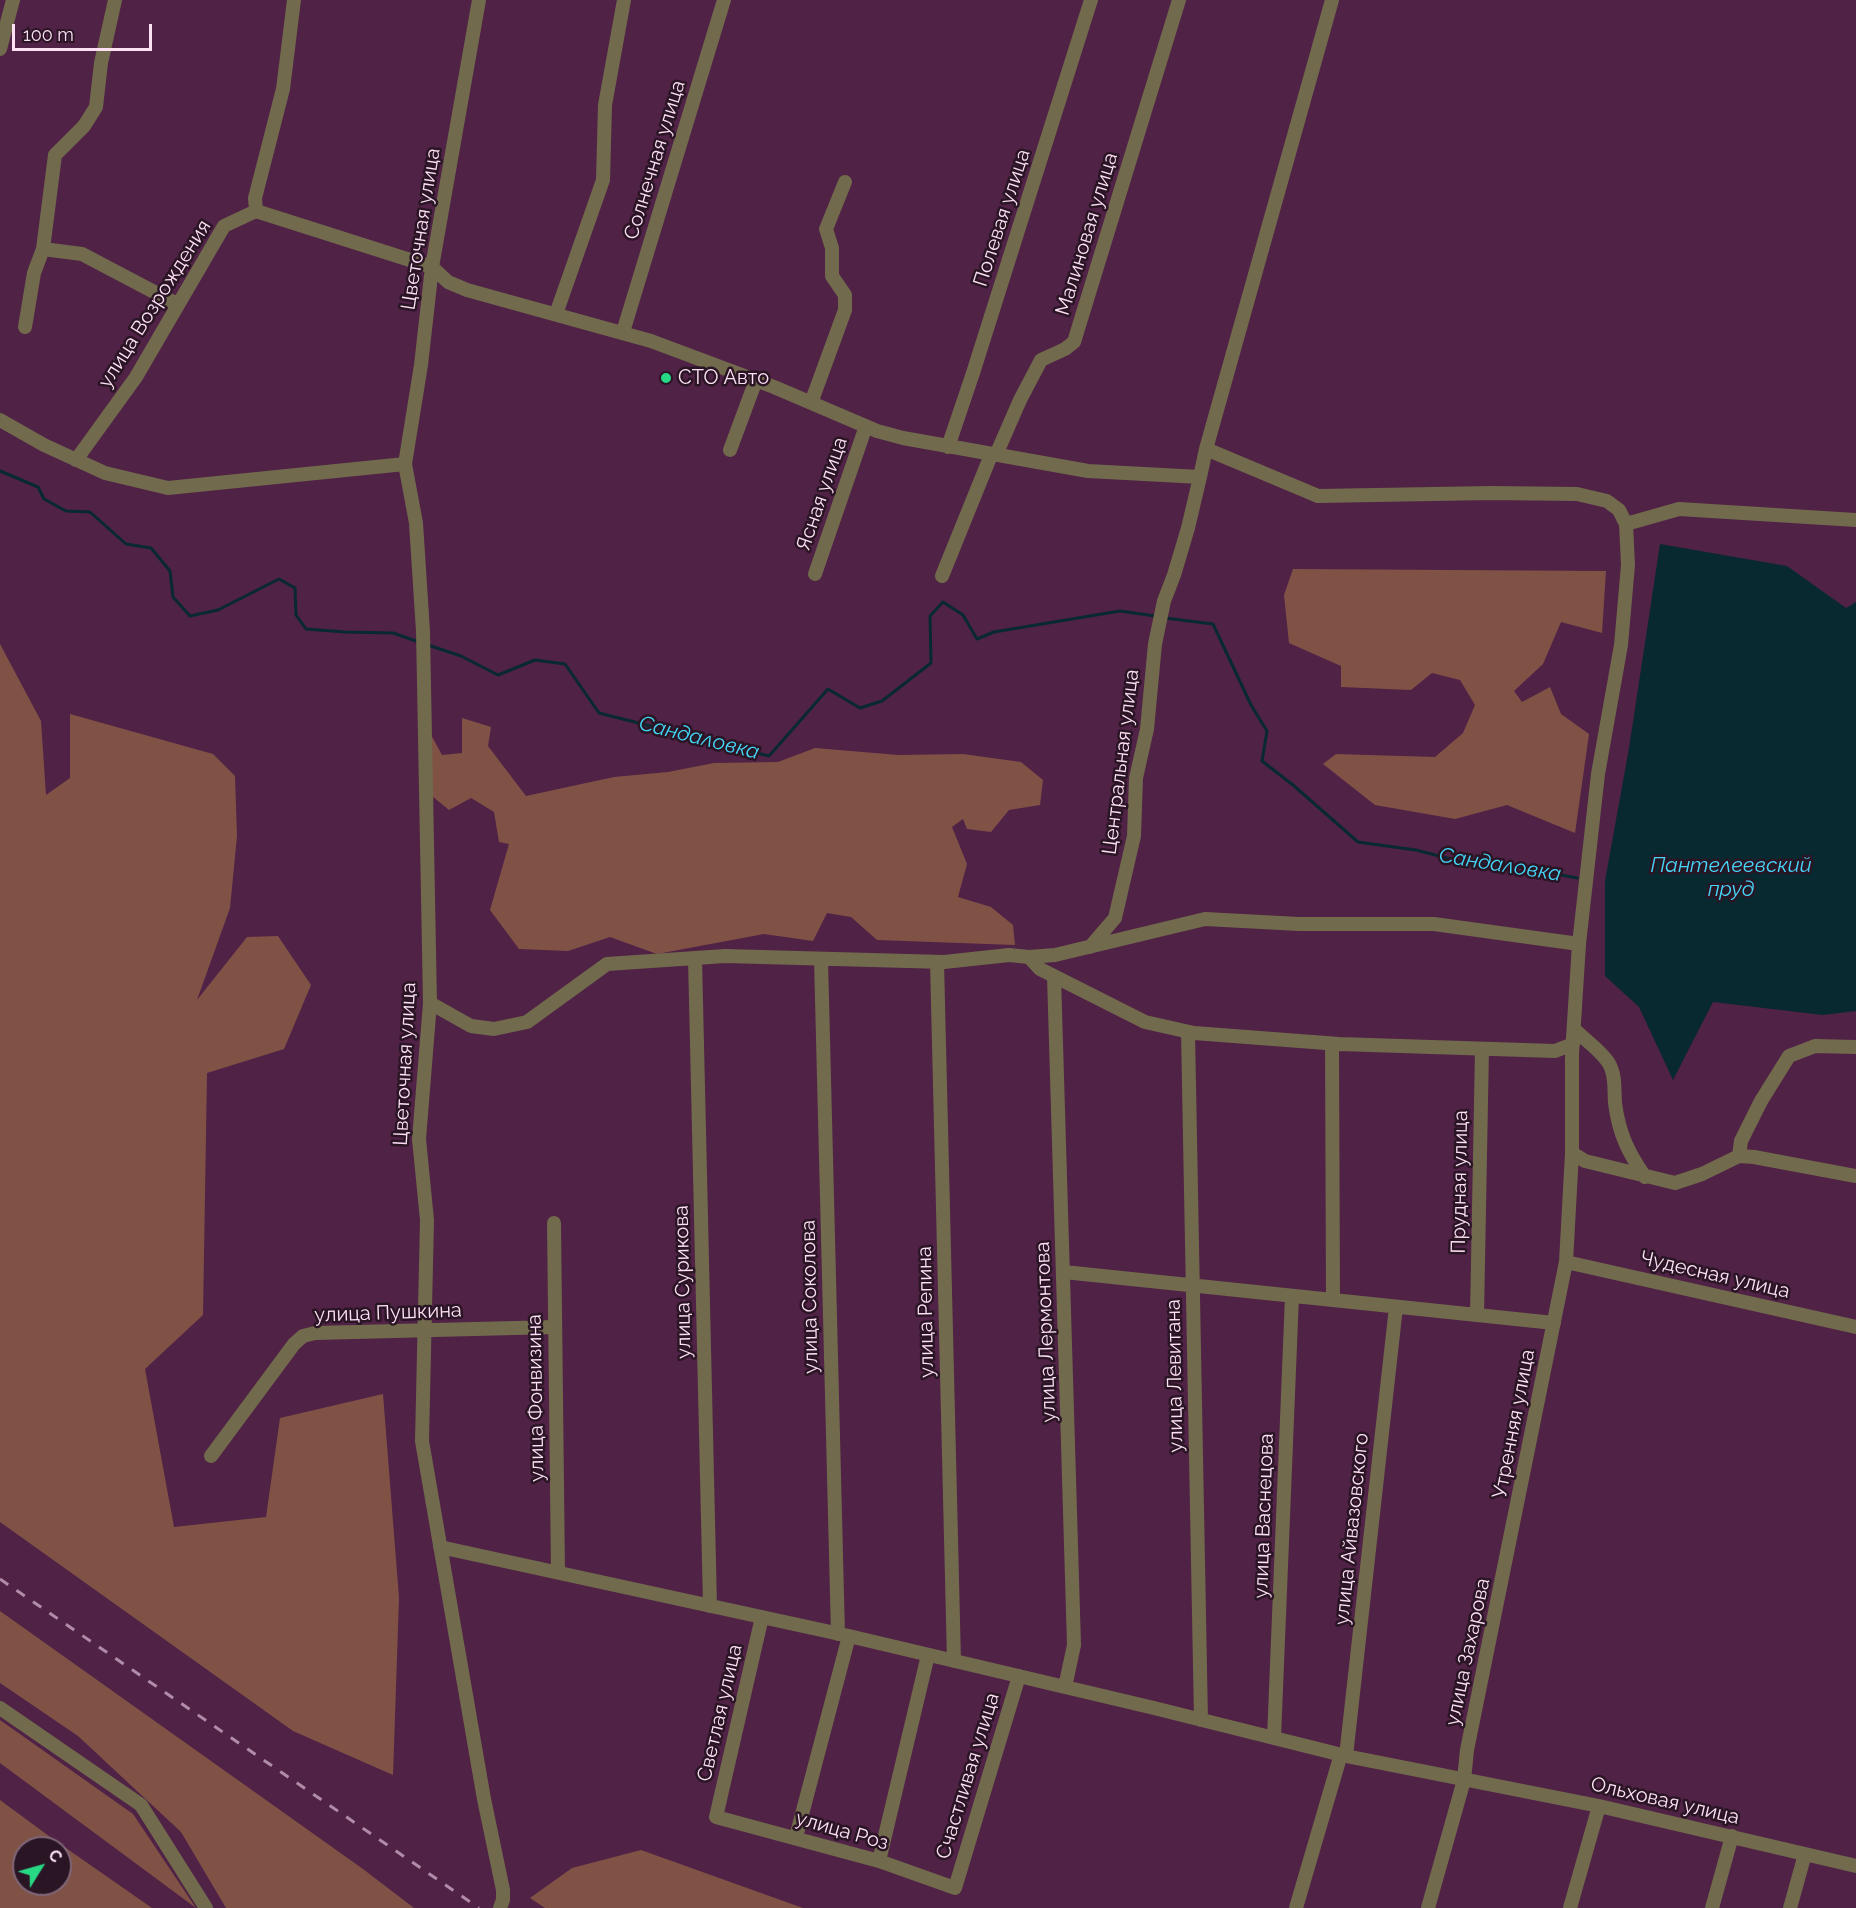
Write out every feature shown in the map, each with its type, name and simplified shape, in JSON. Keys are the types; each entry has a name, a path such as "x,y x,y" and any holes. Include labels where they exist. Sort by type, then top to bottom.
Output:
{"street":[{"path":"0,49 13,0"},
{"path":"25,327 34,273 43,249 55,155 84,126 96,107 115,0"},
{"path":"294,0 283,88 255,198 256,212 432,267 448,282 467,290 623,332 756,380 866,426 903,438 1088,471 1200,477"},
{"name":"Цветочная улица","path":"479,0 432,267 421,365 405,464 416,523 423,631 430,1003 419,1139 427,1220 422,1441 484,1799 503,1890 500,1908"},
{"path":"556,314 603,180 605,105 624,0"},
{"name":"Солнечная улица","path":"623,332 724,0"},
{"name":"Полевая улица","path":"948,447 1091,0"},
{"name":"Малиновая улица","path":"942,576 993,455 1041,360 1065,349 1074,342 1179,0"},
{"name":"Центральная улица","path":"1090,947 1115,918 1134,836 1136,778 1147,729 1155,644 1164,601 1188,528 1206,449 1332,0"},
{"path":"811,403 845,310 845,295 832,276 832,248 826,229 845,183"},
{"name":"улица Возрождения","path":"76,460 136,377 224,226 256,212"},
{"path":"43,249 82,254 177,304"},
{"path":"730,450 756,380"},
{"path":"0,420 44,445 105,473 168,488 405,464"},
{"name":"Ясная улица","path":"815,574 866,426"},
{"path":"1206,449 1318,496 1577,494 1607,501 1619,510 1626,524 1679,509 1856,520"},
{"name":"Утренняя улица","path":"1513,1532 1566,1262 1572,1153 1573,1044 1579,944 1598,774 1621,645 1628,566 1626,524"},
{"path":"430,1003 471,1026 494,1029 527,1022 607,964 725,956 937,962 1009,955 1029,957 1055,955 1205,919 1299,924 1434,924 1579,944"},
{"path":"1029,957 1040,969 1145,1022 1188,1032 1332,1044 1482,1049 1555,1051 1573,1044"},
{"name":"улица Сурикова","path":"695,958 710,1606"},
{"name":"улица Соколова","path":"796,1837 844,1635 821,958"},
{"name":"улица Репина","path":"937,962 954,1661"},
{"name":"улица Лермонтова","path":"1054,976 1074,1645 1065,1687"},
{"path":"1574,1029 1611,1068 1615,1103 1624,1141 1645,1177"},
{"name":"улица Левитана","path":"1188,1032 1202,1664 1201,1720"},
{"path":"1332,1044 1333,1300"},
{"path":"1739,1156 1741,1141 1761,1101 1790,1056 1815,1046 1856,1047"},
{"name":"Прудная улица","path":"1477,1315 1482,1049"},
{"path":"1572,1153 1585,1161 1675,1183 1702,1174 1739,1156 1856,1176"},
{"name":"улица Фонвизина","path":"554,1223 558,1572"},
{"name":"Чудесная улица","path":"1566,1262 1856,1327"},
{"path":"1064,1272 1554,1323"},
{"name":"улица Васнецова","path":"1274,1738 1292,1296"},
{"name":"улица Айвазовского","path":"1296,1908 1343,1755 1396,1307"},
{"name":"улица Пушкина","path":"211,1456 294,1344 303,1336 315,1333 555,1327"},
{"name":"улица Захарова","path":"1428,1908 1464,1780 1467,1750 1513,1532"},
{"name":"Ольховая улица","path":"440,1547 844,1635 1343,1755 1599,1806 1856,1866"},
{"name":"Светлая улица","path":"716,1817 762,1617"},
{"path":"879,1861 927,1655"},
{"name":"Счастливая улица","path":"955,1888 1019,1676"},
{"path":"0,1708 141,1805 206,1908"},
{"path":"1570,1908 1599,1806"},
{"name":"улица Роз","path":"716,1817 879,1861 955,1888"},
{"path":"1712,1908 1732,1836"},
{"path":"1790,1908 1805,1854"}],"shaded area":[{"path":"1293,569 1606,571 1602,633 1561,622 1543,664 1514,691 1522,702 1550,687 1561,714 1589,734 1575,833 1507,805 1455,819 1375,805 1323,764 1336,754 1435,757 1463,733 1475,705 1460,680 1432,673 1411,690 1341,687 1341,666 1289,643 1284,595"},
{"path":"0,644 41,721 46,795 70,778 70,714 213,754 235,776 237,836 230,908 197,1000 247,937 278,936 311,985 284,1049 207,1073 203,1315 145,1369 174,1527 266,1517 280,1418 383,1394 399,1598 393,1775 293,1731 0,1522"},
{"path":"462,718 491,727 488,746 526,796 614,777 668,772 714,763 778,762 815,748 898,755 963,754 1021,762 1043,780 1040,805 1009,810 991,832 967,829 963,819 952,827 967,864 958,897 991,907 1013,925 1015,945 877,940 851,917 827,913 813,941 764,934 657,954 610,937 568,951 519,949 490,910 509,844 499,842 494,812 471,798 449,810 427,792 430,733 442,755 462,753"},
{"path":"0,1611 363,1869 414,1908 226,1908 181,1832 78,1736 0,1683"},
{"path":"0,1720 133,1814 196,1908 0,1763"},
{"path":"0,1800 49,1836 12,1836 12,1896 72,1896 72,1852 152,1908 0,1908"},
{"path":"641,1850 803,1908 545,1908 530,1898 572,1868"}],"water":[{"name":"Пантелеевский пруд","path":"1660,544 1787,566 1846,608 1856,602 1856,1011 1823,1015 1713,1002 1673,1080 1639,1007 1605,976 1605,881 1629,748"}],"waterway":[{"name":"Сандаловка","path":"0,471 38,487 44,499 66,511 90,512 126,544 151,548 170,571 173,597 190,616 218,610 279,579 295,588 296,615 306,629 393,633 419,642"},
{"name":"Сандаловка","path":"428,645 461,656 498,675 535,660 565,664 599,713 769,756 828,689 860,708 882,701 931,663 930,616 943,602 963,615 977,639 994,632 1120,611 1155,616"},
{"name":"Сандаловка","path":"1165,618 1213,624 1251,705 1267,731 1262,761 1358,842 1416,850 1474,865 1504,864 1577,878"}],"railway":[{"path":"0,1579 479,1908"}],"place":[{"name":"СТО Авто","path":"666,378"}]}
